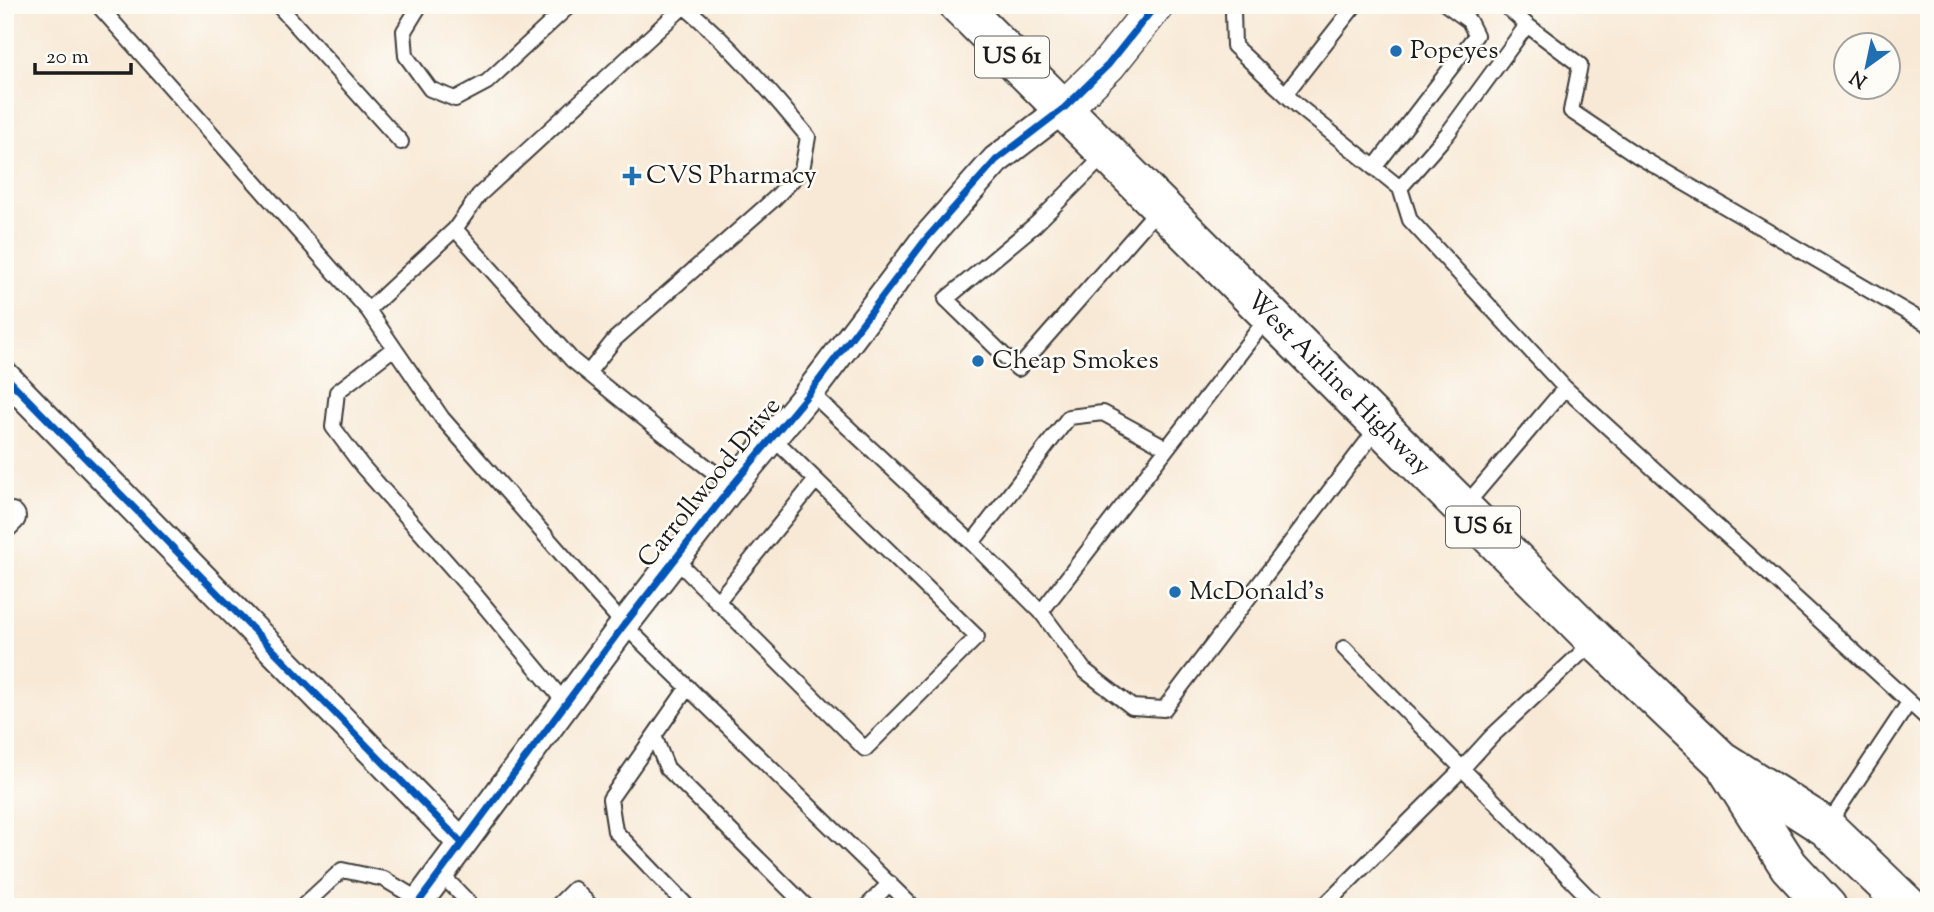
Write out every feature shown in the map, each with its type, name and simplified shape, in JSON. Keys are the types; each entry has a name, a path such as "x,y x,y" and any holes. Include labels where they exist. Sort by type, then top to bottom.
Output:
{"highway":[{"name":"West Airline Highway","path":"959,5 1595,640 1721,760 1826,827 1909,907"},
{"name":"West Airline Highway","path":"1721,760 1789,866 1827,907"}],"street":[{"path":"1064,108 1108,65 1156,5"},
{"name":"Carrollwood Drive","path":"417,903 624,625 732,486 810,393 926,239 996,160 1064,108"},
{"path":"5,376 462,843"}],"lane":[{"path":"98,5 368,310 442,418 624,625 913,907"},
{"path":"278,5 401,142"},
{"path":"420,5 404,32 406,56 430,89 455,99 487,82 570,5"},
{"path":"368,310 456,229 479,195 684,5 750,68 808,137 802,170 774,199 615,339 588,373"},
{"path":"1286,93 1355,5"},
{"path":"1374,168 1476,35 1469,21 1447,5"},
{"path":"1505,5 1580,65 1571,111 1638,156 1929,325"},
{"path":"1235,8 1234,46 1297,105 1400,188 1410,220 1565,388 1908,704 1929,720"},
{"path":"1400,188 1448,133 1527,25"},
{"path":"1107,152 1036,224 946,299 1018,369 1161,206"},
{"path":"456,229 572,360 732,486"},
{"path":"1041,612 1270,314"},
{"path":"394,348 337,392 333,427 362,466 473,592 566,704"},
{"path":"1464,508 1565,388"},
{"path":"810,393 972,543 1041,612 1084,670 1132,707 1164,709 1380,425"},
{"path":"972,543 1069,417 1103,414 1167,448"},
{"path":"676,560 866,749 977,637 772,437"},
{"path":"717,601 816,480"},
{"path":"1323,907 1492,736 1595,640"},
{"path":"1344,648 1598,907"},
{"path":"688,687 610,799 615,831 688,907"},
{"path":"1826,827 1908,704"},
{"path":"654,736 667,768 807,907"},
{"path":"302,907 342,870 384,879 417,903"},
{"path":"440,873 473,907"},
{"path":"866,907 890,883"},
{"path":"556,907 574,889 592,907"}],"cycle path":[{"path":"415,907 624,625 732,486 810,392 926,239 996,160 1064,108 1108,65 1156,5"},
{"path":"5,376 462,843"}],"place":[{"name":"Popeyes","path":"1396,51"},
{"name":"CVS Pharmacy","path":"632,176"},
{"name":"Cheap Smokes","path":"978,361"},
{"name":"McDonald's","path":"1175,592"}]}
